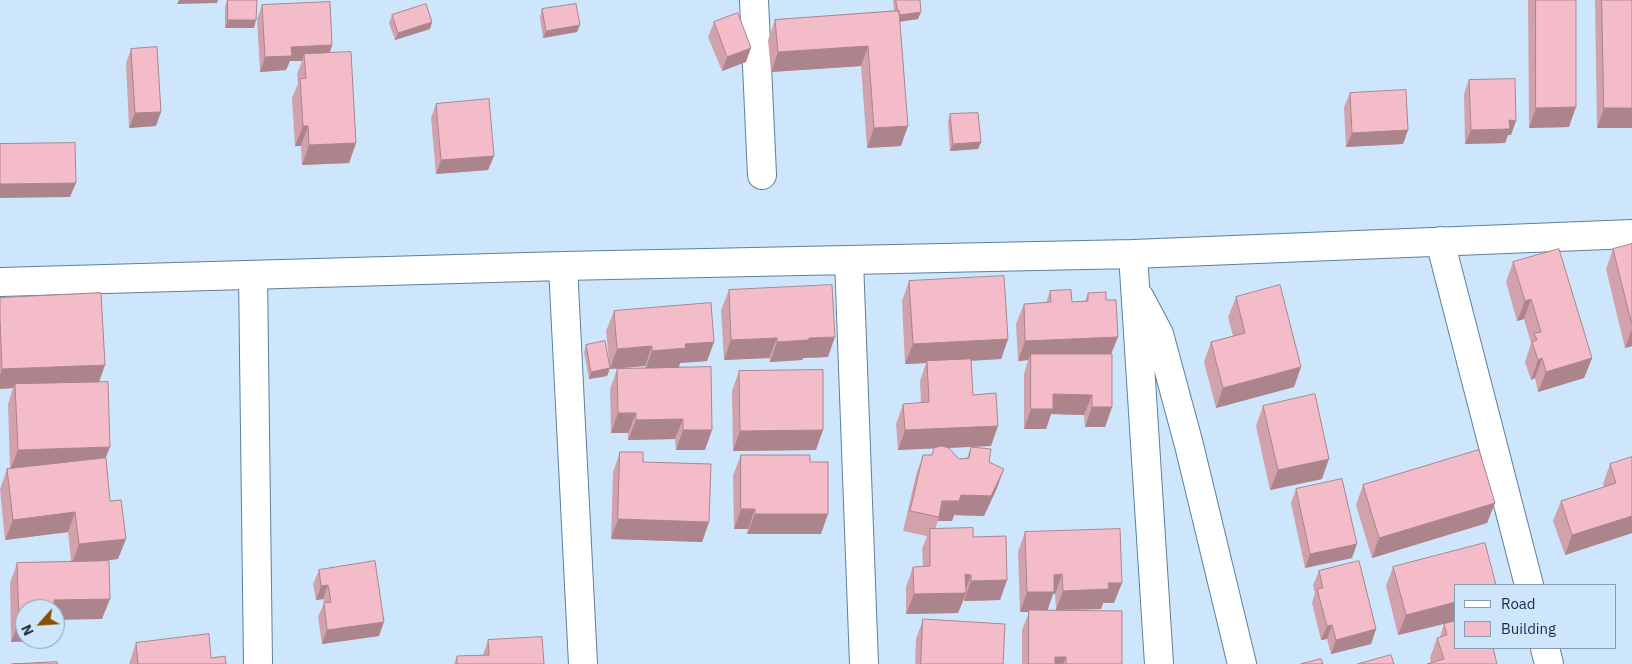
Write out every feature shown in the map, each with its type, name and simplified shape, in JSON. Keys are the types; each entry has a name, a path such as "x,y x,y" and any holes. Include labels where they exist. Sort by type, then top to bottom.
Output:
{"street":[{"path":"754,0 762,174"},
{"path":"0,282 563,266 1133,254 1440,240 1632,234"},
{"path":"1440,240 1529,584"},
{"path":"1133,254 1159,664"},
{"path":"849,260 864,664"},
{"path":"563,266 583,664"},
{"path":"253,275 258,664"},
{"path":"1136,290 1159,334 1189,445 1242,664"},
{"path":"1545,649 1550,664"}],"building":[{"path":"228,0 257,0 256,20 228,20"},
{"path":"896,0 920,0 921,12 900,15"},
{"path":"1536,0 1576,0 1576,107 1536,108"},
{"path":"1602,0 1632,0 1632,108 1604,108"},
{"path":"330,2 332,45 291,47 292,56 265,57 262,5"},
{"path":"426,4 432,22 398,33 392,15"},
{"path":"576,4 580,25 546,31 542,9"},
{"path":"899,11 908,126 874,128 868,46 778,52 775,20"},
{"path":"738,13 751,48 727,57 714,22"},
{"path":"157,47 161,112 135,113 131,49"},
{"path":"351,52 356,143 309,145 308,126 303,126 300,79 306,78 304,54"},
{"path":"1515,79 1516,121 1509,120 1510,129 1471,130 1469,80"},
{"path":"1406,90 1408,130 1352,133 1350,93"},
{"path":"489,99 494,156 441,160 436,104"},
{"path":"978,113 981,142 953,144 950,114"},
{"path":"75,143 76,183 0,184 0,144"},
{"path":"1632,244 1632,325 1613,249"},
{"path":"1559,249 1592,358 1546,372 1542,358 1538,360 1532,342 1537,340 1534,333 1541,332 1531,299 1525,301 1513,262"},
{"path":"1004,276 1008,339 913,344 909,281"},
{"path":"832,285 835,337 777,342 777,338 731,340 729,290"},
{"path":"1280,285 1301,367 1223,388 1211,342 1245,333 1236,297"},
{"path":"1071,290 1072,302 1088,301 1088,293 1106,292 1106,300 1116,300 1118,337 1025,341 1024,304 1051,302 1050,291"},
{"path":"101,293 105,365 2,369 0,298"},
{"path":"711,303 714,342 685,344 686,348 652,351 652,346 617,349 614,311"},
{"path":"605,341 610,368 591,372 586,345"},
{"path":"1031,354 1112,354 1112,407 1092,407 1092,395 1053,394 1053,409 1031,409"},
{"path":"971,359 973,395 996,393 998,426 905,430 903,404 929,402 927,361"},
{"path":"711,367 712,430 683,430 683,419 636,420 636,413 618,413 617,369"},
{"path":"823,370 823,430 740,431 739,371"},
{"path":"108,382 110,447 18,450 15,384"},
{"path":"1315,394 1329,459 1278,470 1263,406"},
{"path":"942,446 949,448 959,459 969,458 971,447 991,449 989,462 1004,469 991,496 961,495 959,501 942,501 939,517 910,511 923,455 932,455 934,448"},
{"path":"1479,450 1495,503 1379,538 1363,485"},
{"path":"620,452 643,452 643,462 711,464 709,522 618,519"},
{"path":"741,455 810,455 810,462 828,462 828,514 755,514 755,509 741,509"},
{"path":"1632,457 1632,516 1572,535 1561,501 1616,483 1610,464"},
{"path":"106,458 110,501 121,500 126,539 79,544 75,512 13,520 7,469"},
{"path":"1342,479 1357,544 1310,554 1296,489"},
{"path":"973,528 973,537 1006,536 1007,580 971,581 971,575 965,574 966,593 914,594 913,567 930,566 930,529"},
{"path":"1120,529 1122,583 1108,583 1109,589 1063,591 1062,574 1054,575 1054,592 1027,592 1025,532"},
{"path":"1485,543 1496,584 1454,584 1454,603 1406,615 1393,567"},
{"path":"109,561 110,599 18,599 17,563"},
{"path":"375,561 384,622 327,630 324,603 331,602 328,585 321,586 319,570"},
{"path":"1359,561 1376,629 1336,640 1332,625 1327,626 1317,589 1323,588 1319,571"},
{"path":"1029,610 1122,611 1122,664 1066,664 1066,657 1055,657 1055,664 1029,664"},
{"path":"923,619 1005,624 1003,664 921,664"},
{"path":"1454,622 1454,649 1493,649 1497,664 1427,664 1444,659 1437,638 1447,635 1444,624"},
{"path":"209,634 211,658 225,656 226,664 138,664 136,643"},
{"path":"542,637 544,664 457,664 457,656 489,655 488,640"},
{"path":"1391,655 1394,664 1358,664"},
{"path":"1321,659 1323,664 1301,664"},
{"path":"57,662 58,664 12,664"}]}
